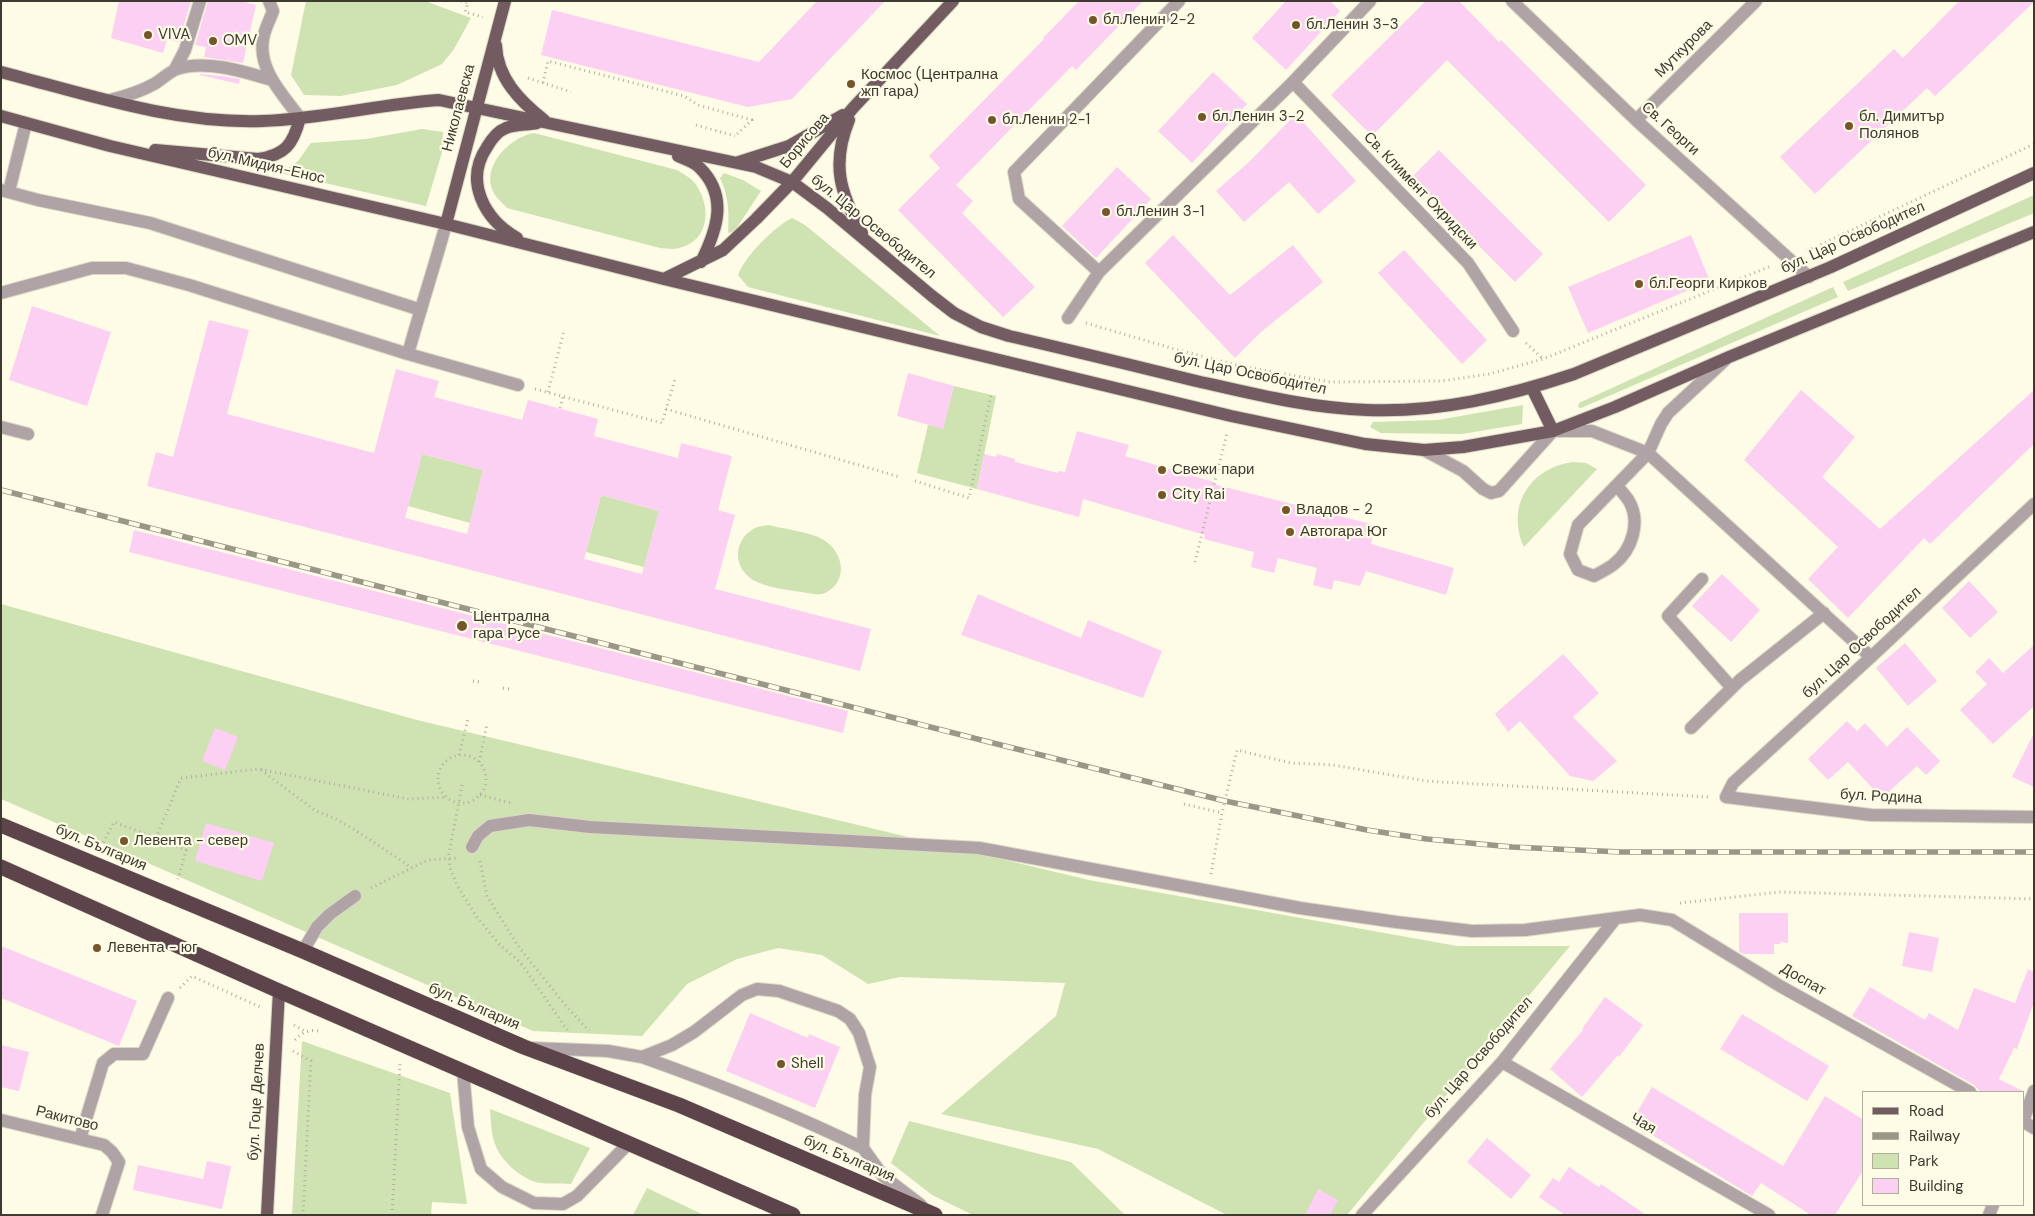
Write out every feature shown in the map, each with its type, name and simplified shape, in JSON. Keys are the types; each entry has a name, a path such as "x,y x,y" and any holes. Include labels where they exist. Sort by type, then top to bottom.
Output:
{"highway":[{"name":"бул. България","path":"1,825 303,951 524,1047 679,1105 934,1214"},
{"path":"1,867 279,991 793,1215"}],"main road":[{"name":"Николаевска","path":"446,224 505,1"},
{"name":"Борисова","path":"664,279 723,250 738,237 792,182 853,108 953,1"},
{"path":"497,28 496,53 500,69 507,82 525,105 546,122"},
{"path":"1,72 156,111 221,120 260,121 300,118 407,102 439,100 477,107"},
{"name":"бул. Цар Освободител","path":"477,107 667,150 736,162 756,167 792,182 866,240 932,296 954,312 981,327 1018,338 1238,391 1328,408 1368,410 1445,406 1532,388 1574,374 1810,277 2034,173"},
{"path":"736,162 789,146 818,131 853,108"},
{"path":"853,108 842,135 838,160 840,183 847,206 866,240"},
{"name":"бул. Мидия-Енос","path":"1,116 110,146 525,243"},
{"path":"110,146 258,159 272,157 282,152 297,132 300,118"},
{"path":"546,122 506,128 492,139 482,154 476,171 478,187 484,204 495,222 509,234 525,243 664,279 1231,416 1365,444 1424,450 1463,447 1553,431 1615,407 1729,357 2034,232"},
{"path":"667,150 698,166 709,181 717,198 718,216 716,229 701,262"},
{"path":"1532,388 1553,431"},
{"name":"бул. Гоце Делчев","path":"267,1215 279,991"}],"street":[{"path":"175,70 185,50 200,1"},
{"path":"270,1 273,11 263,38 262,51 265,65 272,80 300,118"},
{"path":"1099,272 1019,200 1014,172 1180,1"},
{"path":"1068,318 1099,272 1293,82 1370,1"},
{"name":"Св. Георги","path":"1512,1 1636,120 1810,277"},
{"name":"Муткурова","path":"1636,120 1756,1"},
{"path":"110,100 134,94 175,70 195,65 236,70 272,80"},
{"name":"Св. Климент Охридски","path":"1293,82 1468,263 1513,331"},
{"path":"26,123 5,191 150,223 420,310"},
{"path":"408,354 420,310 431,283 446,224"},
{"path":"1,293 92,268 126,268 408,354 518,385"},
{"path":"1617,486 1629,501 1633,511 1635,527 1629,546 1615,564 1594,576 1578,570 1570,554 1578,525 1648,452 1668,413 1684,396 1729,357"},
{"path":"1,427 28,434"},
{"path":"1424,450 1463,471 1483,489 1491,493 1499,491 1553,431 1592,431 1648,452 1871,658"},
{"name":"бул. Цар Освободител","path":"1726,798 1733,783 1871,658 2034,504"},
{"path":"1702,580 1668,616 1732,688"},
{"path":"1691,728 1732,688 1824,613"},
{"name":"бул. Родина","path":"1726,798 1871,815 2034,816"},
{"name":"Доспат","path":"472,848 478,836 490,826 529,820 590,826 979,848 1291,906 1472,931 1525,930 1640,914 1672,920 1780,986 1968,1091"},
{"path":"303,951 317,927 330,914 355,896"},
{"name":"бул. Цар Освободител","path":"1362,1215 1502,1062 1616,918"},
{"path":"642,1057 672,1045 694,1032 742,995 757,989 779,991 838,1011 850,1019 859,1033 870,1067 865,1095 863,1148"},
{"path":"80,1138 103,1064 114,1054 143,1054 168,998"},
{"path":"524,1047 608,1051 642,1057 720,1085 809,1122 863,1148 883,1176 934,1214"},
{"name":"Чая","path":"1502,1062 1768,1215"},
{"path":"463,1070 468,1127 481,1169 502,1187 534,1203 563,1204 577,1196 629,1143"},
{"path":"2025,1117 2034,1091"},
{"name":"Ракитово","path":"1,1120 80,1138 104,1145 112,1152 119,1162 102,1215"}],"path":[{"path":"461,1 468,3 465,12 497,28"},
{"path":"571,92 543,84 548,61 684,96 698,105 752,120 735,136 696,125"},
{"path":"1068,318 1240,366 1330,382 1442,381 1489,374 1543,359 1789,259 2034,144"},
{"path":"548,392 564,331"},
{"path":"1513,331 1543,359"},
{"path":"1238,391 1240,366"},
{"path":"518,385 662,423 675,379"},
{"path":"915,481 969,498 991,395"},
{"path":"560,408 563,397"},
{"path":"666,409 900,477"},
{"path":"1195,562 1231,416"},
{"path":"473,681 479,682"},
{"path":"502,688 509,689"},
{"path":"459,755 468,719"},
{"path":"479,762 487,724"},
{"path":"1215,852 1237,750 1291,763 1333,765 1426,781 1726,798"},
{"path":"459,755 470,756 479,762 486,774 484,789 473,800 457,802 447,797 442,791 438,776 445,762 451,757 459,755"},
{"path":"156,838 181,778 260,769 408,800 447,797"},
{"path":"260,769 316,811 352,828 412,867"},
{"path":"457,802 462,785"},
{"path":"1184,804 1222,813"},
{"path":"93,864 114,822 186,850 173,897"},
{"path":"355,896 428,860 462,858 472,848 481,863 487,896 518,946 566,1006 608,1051"},
{"path":"458,886 476,916 499,944 520,962 582,1050"},
{"path":"1674,904 1780,892 2034,899"},
{"path":"168,998 192,976 278,1015 306,1032"},
{"path":"303,1215 311,1061 290,1049 295,1038 306,1032 313,1030 326,1034"},
{"path":"392,1215 401,1044"},
{"path":"392,1060 400,1063"}],"green space":[{"path":"306,1 425,1 471,18 454,49 442,64 397,85 341,96 304,95 291,75"},
{"path":"422,129 443,132 442,152 426,206 281,173 298,161 311,143 366,139"},
{"path":"534,133 677,170 693,181 699,190 705,210 703,230 690,244 677,249 660,248 507,208 495,195 491,183 491,173 494,164 507,147 516,140"},
{"path":"724,173 743,180 761,191 734,232 728,233 728,205 720,178"},
{"path":"2034,195 2034,213 1848,291 1843,282"},
{"path":"792,218 805,225 940,336 748,287 738,275 747,259 777,228"},
{"path":"1833,287 1838,297 1581,408 1578,407 1579,403"},
{"path":"954,386 996,396 977,489 917,473 928,425 943,428"},
{"path":"1523,405 1522,424 1462,434 1381,433 1370,427 1373,422 1438,420"},
{"path":"422,454 483,470 470,523 408,506"},
{"path":"1573,462 1586,463 1597,469 1524,547 1519,532 1518,518 1520,504 1525,492 1533,481 1544,472"},
{"path":"601,495 659,511 644,567 586,552"},
{"path":"769,525 811,534 829,544 835,550 841,566 841,574 833,588 825,593 814,594 768,586 749,577 739,564 739,548 742,540 757,527"},
{"path":"1,604 417,720 1089,880 1457,946 1570,946 1347,1215 1227,1215 1098,1149 941,1114 1056,1016 1065,983 900,977 868,984 822,955 778,948 737,959 687,984 642,1036 533,1031 1,799"},
{"path":"302,1041 450,1093 467,1204 432,1202 431,1215 292,1215"},
{"path":"490,1109 590,1148 571,1184 540,1183 526,1178 513,1169 502,1157 495,1144"},
{"path":"909,1121 1071,1162 1125,1215 973,1215 932,1195 891,1163"},
{"path":"647,1188 704,1215 633,1215"}],"building":[{"path":"119,1 191,1 179,42 167,39 163,53 111,38"},
{"path":"208,1 242,1 256,5 243,63 204,57 206,47 195,45"},
{"path":"817,1 885,1 792,99 748,107 541,55 552,10 759,62"},
{"path":"1079,1 1143,1 1076,70 1072,66 956,185 973,201 962,213 1035,287 1003,317 898,210 940,168 929,156"},
{"name":"бл.Ленин 3-3","path":"1286,1 1330,1 1340,11 1286,70 1252,38"},
{"path":"1426,1 1459,1 1499,42 1501,40 1646,185 1609,222 1447,60 1372,136 1331,95"},
{"name":"бл. Димитър Полянов","path":"1959,1 2034,2 1935,96 1927,88 1815,194 1780,157 1894,49 1903,58"},
{"name":"бл.Ленин 3-2","path":"1213,72 1247,104 1192,163 1158,131"},
{"path":"200,74 223,76 240,79 239,84"},
{"path":"1296,114 1356,181 1318,214 1289,182 1244,222 1216,191 1249,162"},
{"path":"1439,150 1543,254 1515,282 1411,178"},
{"name":"бл.Ленин 3-1","path":"1117,167 1151,199 1096,258 1062,226"},
{"path":"1173,235 1230,295 1293,245 1323,282 1261,332 1235,358 1145,263"},
{"name":"бл.Георги Кирков","path":"1691,235 1710,281 1588,333 1568,287"},
{"path":"1404,250 1487,340 1462,364 1378,273"},
{"path":"32,306 111,332 87,406 9,380"},
{"path":"209,320 249,330 227,414 374,453 396,369 439,381 434,397 522,420 528,400 598,419 594,436 678,458 681,443 732,456 718,510 735,515 715,589 871,629 860,671 147,486 156,452 173,457","holes":["422,454 483,470 467,534 405,518","601,495 659,511 642,574 584,559"]},
{"path":"908,373 954,386 943,429 897,416"},
{"path":"1801,390 1855,437 1822,477 1880,529 2034,390 2034,444 1930,544 1924,538 1848,618 1808,579 1838,547 1744,460"},
{"path":"1077,431 1129,445 1125,456 1214,482 1213,484 1375,525 1371,544 1454,568 1446,595 1366,571 1360,586 1334,580 1332,590 1313,585 1317,568 1278,558 1274,573 1251,567 1254,552 1204,539 1205,535 1083,499 1079,517 977,489 984,454 996,457 997,454 1015,459 1015,462 1058,473 1059,471 1065,472"},
{"path":"134,530 848,711 843,733 129,552"},
{"path":"1722,574 1760,610 1731,642 1692,606"},
{"path":"1969,581 1998,612 1970,638 1942,608"},
{"path":"978,594 1081,638 1088,620 1162,651 1143,698 961,635"},
{"path":"1905,643 1937,681 1908,706 1876,668"},
{"path":"2034,645 2034,706 1993,744 1960,710 1987,684 1975,672 1989,658 2003,673"},
{"path":"1563,654 1599,693 1573,717 1617,761 1593,781 1570,776 1520,721 1508,732 1495,714"},
{"path":"1847,721 1857,731 1865,723 1887,747 1907,727 1940,761 1926,775 1917,766 1882,798 1848,762 1828,780 1808,759"},
{"path":"215,728 238,737 225,770 202,761"},
{"path":"2034,733 2034,787 2012,777"},
{"path":"206,823 274,843 262,881 195,861"},
{"path":"1739,913 1788,913 1788,943 1774,944 1774,954 1744,954 1739,952"},
{"path":"1909,932 1939,938 1932,972 1902,966"},
{"path":"1,946 137,1001 119,1046 1,998"},
{"path":"2028,969 2034,972 2034,1002 2017,1049 2014,1048 1999,1079 2023,1091 1980,1091 1974,1085 1852,1016 1870,987 1925,1020 1929,1013 1958,1030 1974,988 2015,1003"},
{"path":"1605,997 1643,1025 1619,1057 1618,1055 1582,1097 1550,1069 1583,1030"},
{"name":"Shell","path":"750,1013 808,1038 809,1034 840,1047 815,1108 726,1071"},
{"path":"1742,1014 1829,1066 1807,1101 1720,1049"},
{"path":"1,1045 29,1052 19,1091 1,1087"},
{"path":"1652,1087 1783,1166 1825,1096 1862,1119 1862,1172 1835,1215 1811,1215 1761,1183 1752,1196 1631,1122"},
{"path":"1487,1138 1531,1175 1511,1199 1467,1162"},
{"path":"207,1161 231,1166 222,1209 133,1190 138,1165 203,1179"},
{"path":"1569,1167 1599,1187 1601,1184 1646,1215 1565,1215 1539,1197 1553,1178 1559,1182"},
{"path":"1318,1189 1338,1200 1330,1215 1305,1215"}],"railway":[{"path":"1,490 1225,801 1367,830 1427,839 1512,847 1621,852 2034,852"}],"place":[{"name":"бл.Ленин 2-2","path":"1093,20"},
{"name":"бл.Ленин 3-3","path":"1296,25"},
{"name":"VIVA","path":"148,35"},
{"name":"OMV","path":"213,41"},
{"name":"Космос (Централна жп гара)","path":"851,84"},
{"name":"бл.Ленин 3-2","path":"1202,117"},
{"name":"бл.Ленин 2-1","path":"992,120"},
{"name":"бл. Димитър Полянов","path":"1849,126"},
{"name":"бл.Ленин 3-1","path":"1106,212"},
{"name":"бл.Георги Кирков","path":"1639,284"},
{"name":"Свежи пари","path":"1162,470"},
{"name":"City Rai","path":"1162,495"},
{"name":"Владов - 2","path":"1286,510"},
{"name":"Автогара Юг","path":"1290,532"},
{"name":"Централна гара Русе","path":"462,626"},
{"name":"Левента - север","path":"124,841"},
{"name":"Левента - юг","path":"97,948"},
{"name":"Shell","path":"781,1064"}]}
